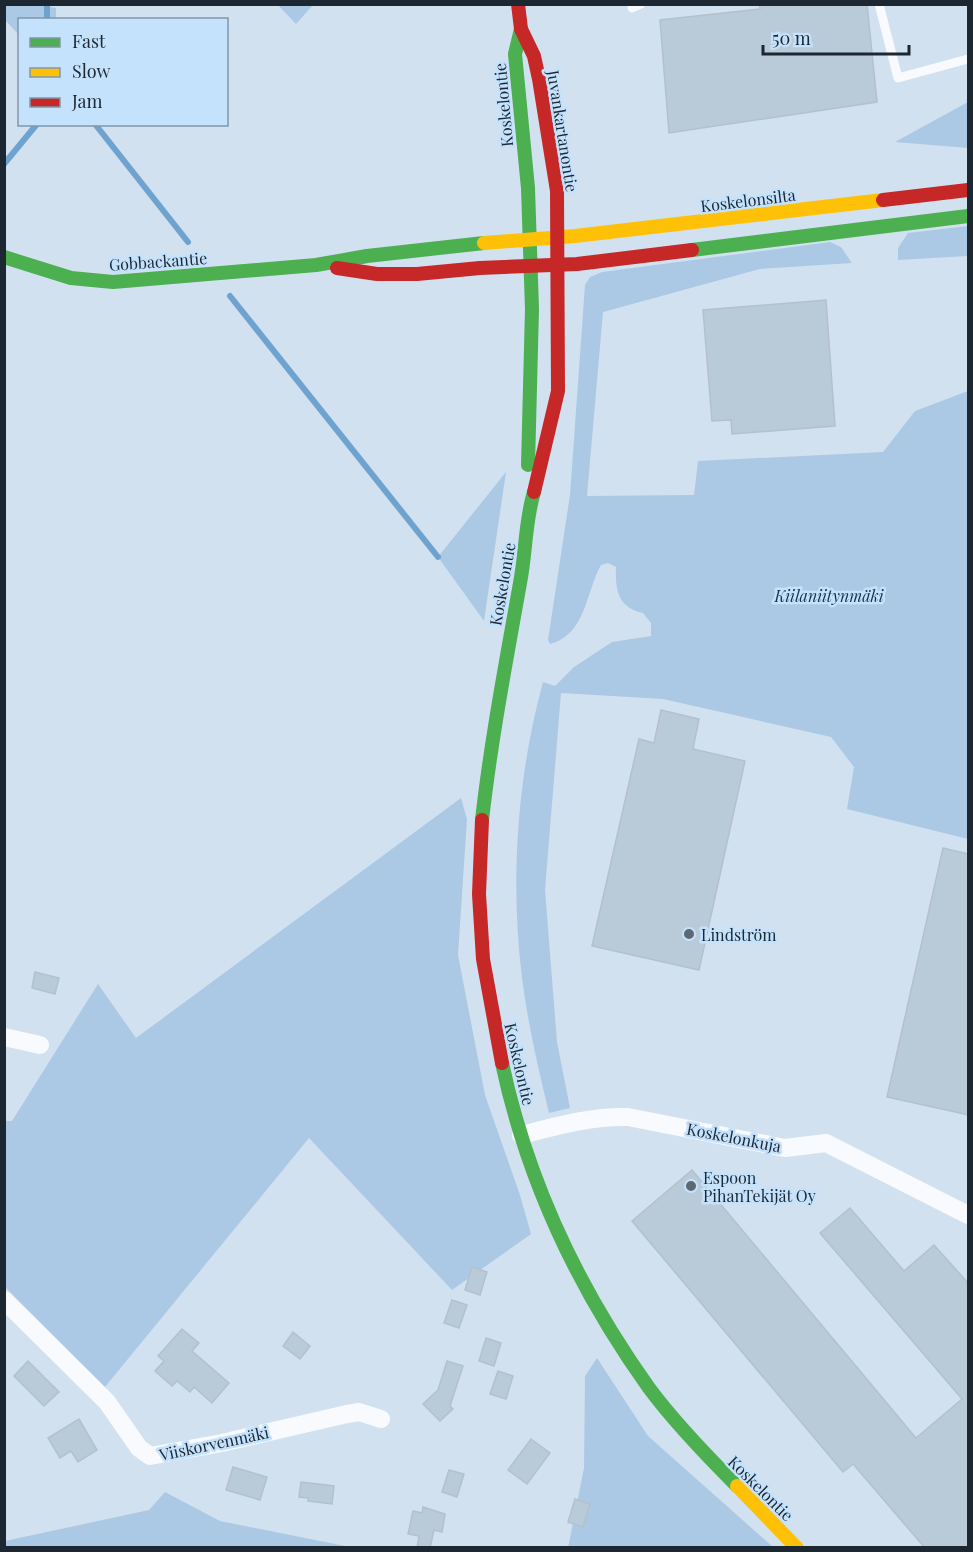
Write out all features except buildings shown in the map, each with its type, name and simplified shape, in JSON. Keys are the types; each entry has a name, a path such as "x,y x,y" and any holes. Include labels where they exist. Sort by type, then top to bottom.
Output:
{"main road":[{"name":"Juvankartanontie","path":"518,4 521,29 534,56 539,79 557,191 558,265"},
{"name":"Koskelontie","path":"521,29 515,54 528,188 530,238 532,320 528,470 531,502"},
{"name":"Koskelonsilta","path":"530,238 742,217 969,190"},
{"path":"531,267 969,216"},
{"name":"Gobbackantie","path":"4,257 71,278 113,282 316,265 367,256 530,238"},
{"name":"Gobbackantie","path":"316,265 376,274 417,274 480,268 531,267"},
{"name":"Koskelontie","path":"558,265 558,391 540,473 531,502 524,562 489,757 482,820 479,894 483,959 490,1005 508,1090 521,1135 540,1191 573,1264 613,1334 650,1389 691,1439 797,1548"}],"street":[{"path":"4,1037 40,1045"},
{"name":"Koskelonkuja","path":"521,1135 583,1120 628,1116 785,1148 826,1143 969,1215"},
{"name":"Viiskorvenmäki","path":"4,1300 106,1402 141,1451 150,1456 222,1443 359,1412 381,1419"}],"lane":[{"path":"879,4 898,78 969,59"}],"green space":[{"path":"5,4 56,8 56,18 18,18 18,34 5,20"},
{"path":"277,4 313,4 313,5 296,24"},
{"path":"968,102 968,148 895,142"},
{"path":"968,226 968,256 898,260 898,248 908,233"},
{"name":"Kiilaniitynmäki","path":"830,242 841,247 852,263 760,269 603,312 587,496 694,495 698,461 883,452 915,411 968,391 968,839 847,809 854,767 831,737 663,699 561,693 545,890 557,1042 570,1108 549,1113 524,995 518,941 518,829 534,718 543,682 555,686 574,667 612,642 651,636 651,623 643,613 628,607 620,597 616,583 616,567 608,563 601,565 583,611 571,632 550,644 548,640 570,495 585,285 590,277 602,272"},
{"path":"506,472 484,621 438,557"},
{"path":"461,798 467,819 458,955 485,1095 520,1195 531,1234 452,1290 309,1138 105,1387 5,1287 5,1121 12,1121 98,984 136,1038"},
{"path":"597,1358 648,1436 773,1547 568,1548 584,1468 585,1376"},
{"path":"165,1492 220,1521 350,1547 5,1547 5,1541 149,1510"}],"waterway":[{"path":"47,4 47,18"},
{"path":"4,164 35,126"},
{"path":"97,126 188,242"},
{"path":"230,296 438,557"}],"traffic: fast":[{"path":"521,29 515,54 528,188 532,309 528,465"},
{"path":"692,250 968,216"},
{"path":"4,257 71,278 113,282 316,265 367,256 484,243"},
{"path":"482,820 494,731 534,492"},
{"path":"502,1063 513,1107 541,1191 578,1273 624,1351 649,1388 691,1439 737,1486"}],"traffic: slow":[{"path":"484,243 575,236 883,200"},
{"path":"737,1486 797,1548"}],"traffic: jam":[{"path":"518,4 521,29 534,56 539,79 557,191 558,391 534,492"},
{"path":"883,200 968,190"},
{"path":"337,268 377,274 417,274 480,268 577,264 692,250"},
{"path":"482,820 479,894 483,959 502,1063"}],"place":[{"name":"Lindström","path":"689,934"},
{"name":"Espoon PihanTekijät Oy","path":"691,1186"}]}
